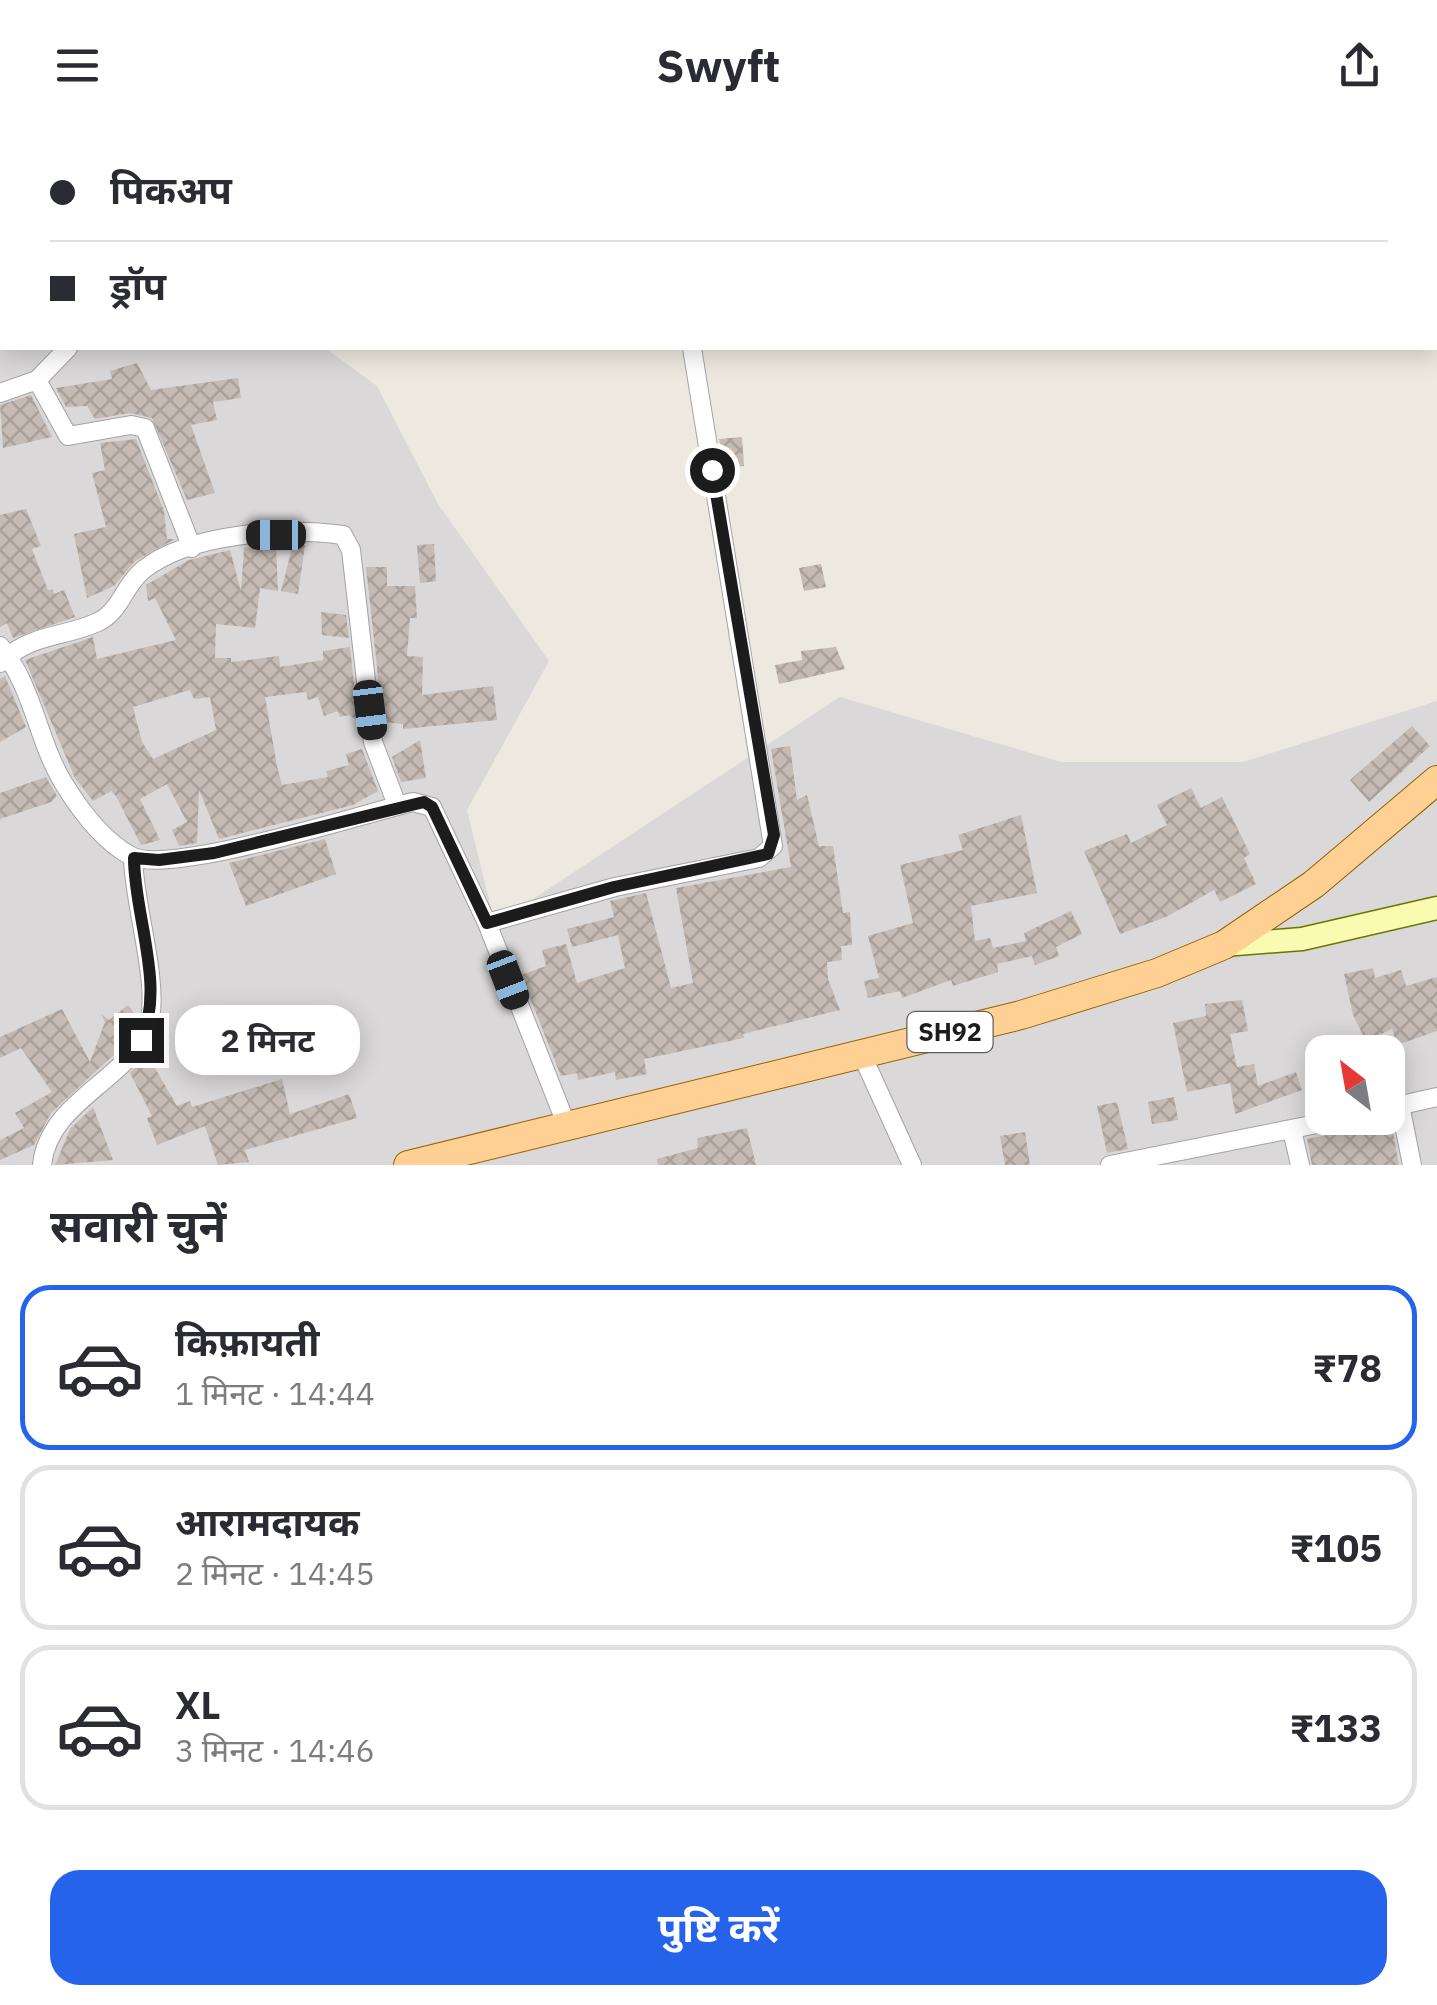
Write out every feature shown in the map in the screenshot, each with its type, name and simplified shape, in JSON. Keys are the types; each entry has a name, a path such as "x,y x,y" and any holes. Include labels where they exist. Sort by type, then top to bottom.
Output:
{"main road":[{"name":"SH92","path":"408,1165 862,1055 1102,992 1224,944 1314,884 1437,780"}],"street":[{"path":"0,393 38,380 66,350"},
{"path":"487,923 614,887 759,858 773,846 692,350"},
{"path":"38,380 68,436 131,424 145,428 192,548"},
{"path":"397,806 374,742 348,541 333,533 243,534 192,548 140,572 115,610 102,620 52,632 3,655 32,698 63,783 85,814 134,858 159,860 214,853 397,806 424,802 432,807 487,923 567,1126"},
{"path":"42,1165 54,1130 75,1104 124,1060 150,1020 134,858"},
{"path":"1224,944 1302,939 1437,908"},
{"path":"862,1055 912,1165"},
{"path":"1405,1104 1437,1097"},
{"path":"1110,1165 1305,1127"},
{"path":"1292,1130 1300,1165"},
{"path":"1403,1135 1412,1165"}],"shaded area":[{"path":"0,350 328,350 377,386 438,504 549,661 467,810 495,924 840,697 1061,762 1243,762 1437,701 1437,1165 0,1165"}],"building":[{"path":"137,363 151,390 238,378 241,398 213,402 217,420 191,425 215,493 187,500 152,418 130,413 95,419 87,406 66,407 56,388 112,379 110,371"},
{"path":"31,395 52,437 3,448 0,405"},
{"path":"742,437 744,466 724,468 719,439"},
{"path":"136,439 164,511 167,539 175,539 135,561 114,586 87,598 74,534 106,527 92,473 105,470 100,443"},
{"path":"26,509 41,546 32,549 48,590 53,589 54,594 64,590 75,617 13,638 7,623 0,627 0,515"},
{"path":"293,544 305,545 298,594 281,591"},
{"path":"434,544 436,581 420,583 417,545"},
{"path":"276,545 278,591 260,588 255,628 216,624 215,658 231,658 231,662 279,656 280,667 323,660 323,651 350,647 358,720 349,715 340,717 338,711 324,716 318,697 308,700 306,692 265,697 282,785 328,777 326,771 349,765 346,754 362,749 378,791 353,805 219,839 199,790 197,843 179,846 172,830 187,822 167,784 140,799 160,840 141,845 116,796 111,791 93,801 75,778 25,660 93,637 97,659 176,640 155,598 148,601 146,585 189,560 230,550 241,591 244,548","holes":["190,690 194,699 210,697 216,730 153,759 142,742 133,707"]},
{"path":"821,564 826,587 804,591 799,568"},
{"path":"366,567 387,567 387,586 415,586 417,618 410,618 407,656 423,657 422,695 493,686 497,720 403,729 403,724 383,722"},
{"path":"321,612 346,615 349,638 322,635"},
{"path":"836,647 845,669 779,684 775,665 802,660 801,651"},
{"path":"5,676 26,727 0,742 0,679"},
{"path":"1412,726 1430,746 1369,802 1350,780"},
{"path":"420,740 426,778 401,782 392,757"},
{"path":"790,746 797,800 807,795 819,846 833,846 843,913 850,912 852,945 841,946 842,960 827,962 828,979 840,1010 743,1034 744,1038 644,1059 647,1074 616,1080 615,1072 578,1080 577,1073 561,1076 521,975 546,966 542,950 566,944 577,983 625,968 618,935 572,947 567,929 614,917 610,901 646,893 671,988 693,983 676,888 791,867 771,749"},
{"path":"46,777 57,796 51,802 0,819 0,793"},
{"path":"1191,788 1201,808 1222,797 1250,854 1244,858 1256,884 1220,902 1214,890 1166,917 1120,934 1084,851 1127,834 1131,843 1167,825 1157,805"},
{"path":"1021,815 1037,893 971,906 975,941 990,938 993,948 1026,941 1024,933 1071,911 1082,934 1056,947 1059,956 1035,965 1032,956 997,964 998,972 953,986 951,980 902,998 900,991 868,998 864,981 879,978 868,936 913,923 900,865 963,850 958,835"},
{"path":"325,839 336,874 246,906 229,863"},
{"path":"1373,968 1375,978 1401,970 1406,986 1437,977 1437,1031 1405,1042 1405,1035 1394,1035 1392,1029 1379,1035 1363,1035 1353,1015 1344,974"},
{"path":"1242,1000 1248,1031 1230,1034 1237,1067 1254,1064 1258,1086 1296,1072 1302,1090 1235,1114 1230,1083 1187,1092 1173,1023 1206,1016 1205,1004"},
{"path":"128,1005 137,1017 121,1031 128,1037 120,1049 51,1113 34,1145 0,1160 0,1140 24,1128 15,1113 52,1092 21,1048 0,1058 0,1037 62,1009 90,1062 105,1022 101,1014 109,1020"},
{"path":"147,1054 177,1106 190,1101 192,1107 282,1079 290,1114 349,1094 357,1118 245,1150 249,1162 218,1165 205,1126 157,1145 147,1118 152,1116 130,1073"},
{"path":"1174,1097 1178,1120 1152,1124 1148,1102"},
{"path":"1117,1102 1128,1149 1107,1153 1097,1106"},
{"path":"93,1107 113,1160 55,1165 70,1129"},
{"path":"747,1128 756,1165 658,1165 657,1159 698,1148 697,1138"},
{"path":"1025,1132 1030,1165 1005,1165 1000,1136"},
{"path":"1327,1135 1393,1135 1399,1165 1312,1165 1307,1139"}],"route":[{"path":"141,1040 150,1020 150,996 134,858 159,860 214,853 345,818 424,802 432,807 487,923 614,887 768,854 774,835 712,470"}]}
